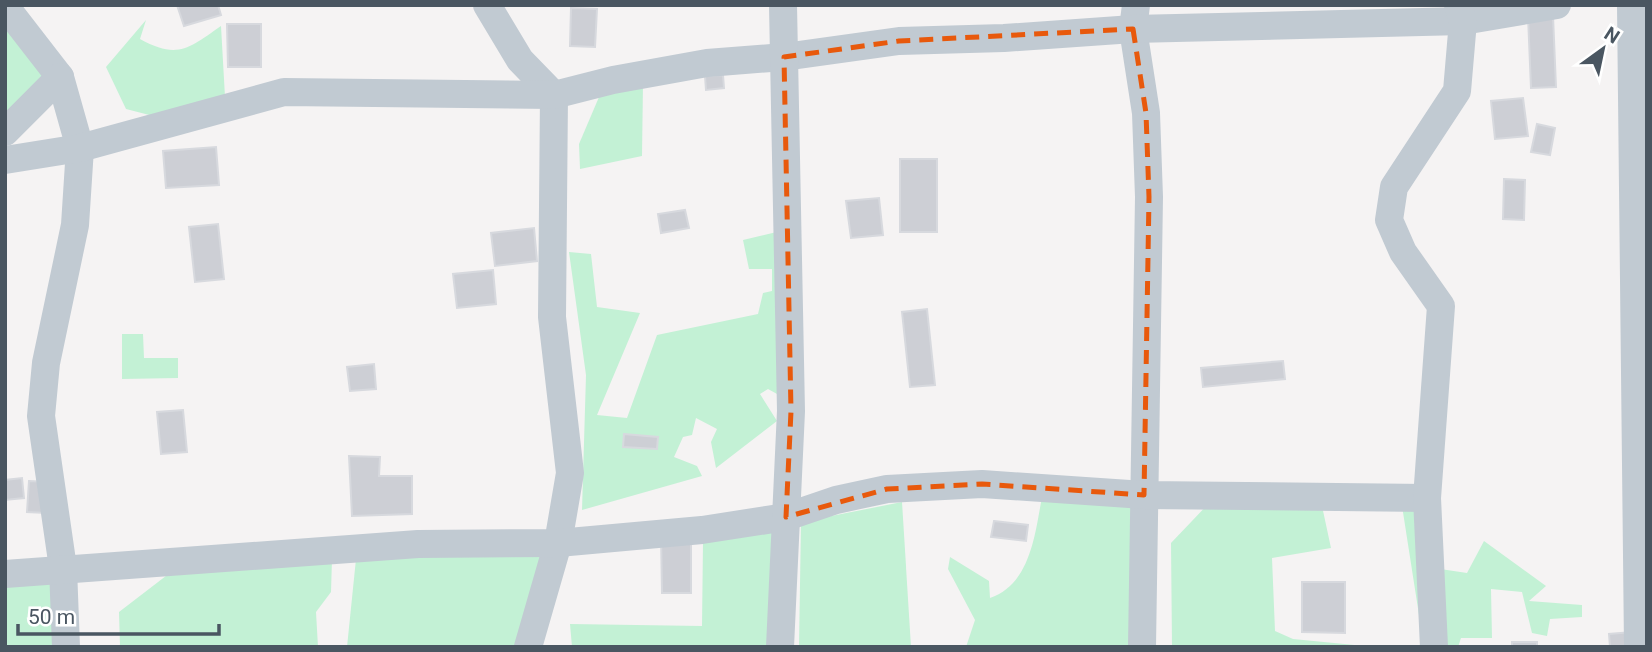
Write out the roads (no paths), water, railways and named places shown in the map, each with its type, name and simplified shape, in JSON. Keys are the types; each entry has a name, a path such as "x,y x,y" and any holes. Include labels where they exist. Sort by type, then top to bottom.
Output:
{"street":[{"path":"487,5 520,60 554,95 552,317 570,473 558,543 528,647"},
{"path":"780,647 791,411 783,5"},
{"path":"5,160 80,148 284,92 554,95 613,80 706,63 784,57 899,41 1004,38 1134,17 1460,13 1557,5"},
{"path":"1631,5 1641,438 1638,647"},
{"path":"5,6 60,77 80,148 75,225 46,363 41,416 63,568 66,647"},
{"path":"1434,647 1427,498 1441,306 1403,252 1389,220 1394,187 1457,91 1460,13"},
{"path":"1134,17 1146,113 1149,197 1142,647"},
{"path":"5,132 60,77"},
{"path":"5,574 418,544 558,543 702,530 786,517 836,500 887,489 982,484 1144,495 1427,498"}]}
